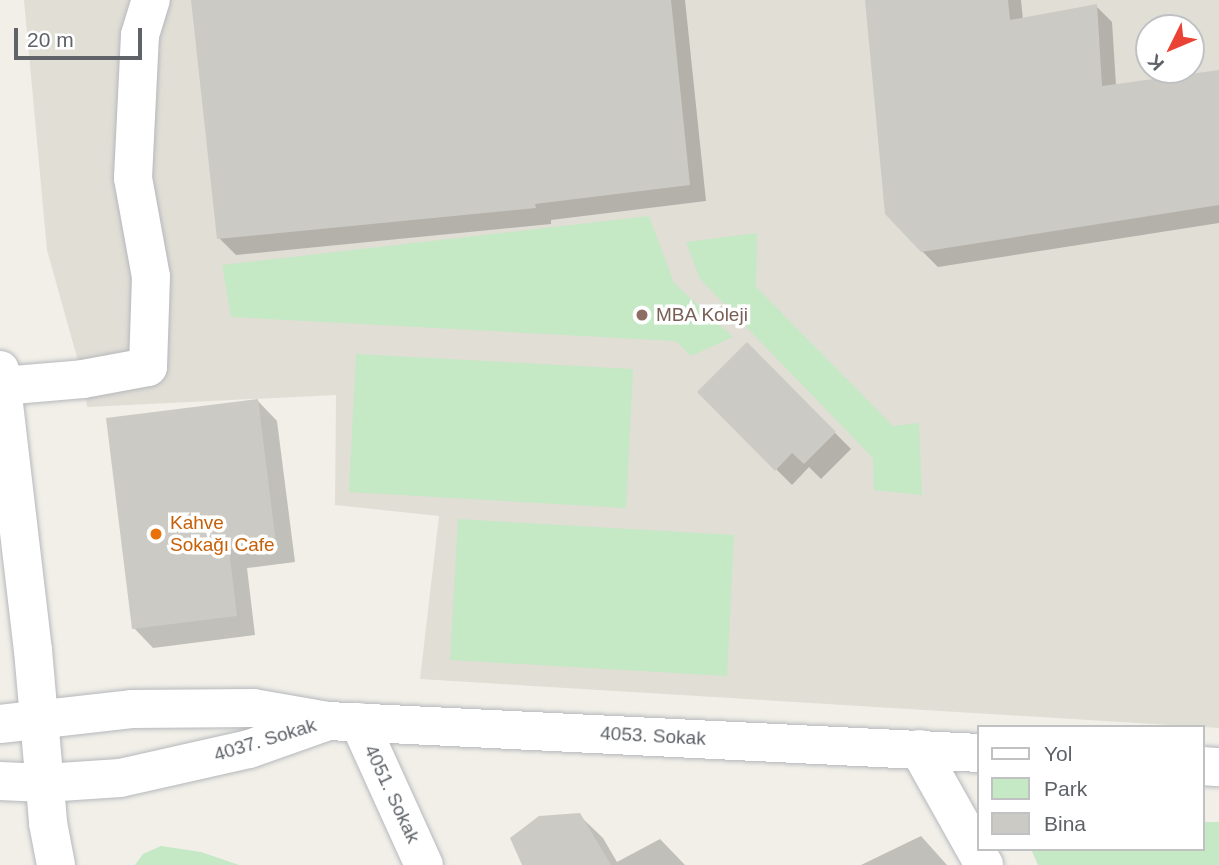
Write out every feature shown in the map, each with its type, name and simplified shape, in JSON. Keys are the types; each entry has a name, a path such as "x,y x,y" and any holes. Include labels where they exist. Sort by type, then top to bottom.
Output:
{"street":[{"path":"55,861 1,378 83,379 148,367 151,277 134,178 140,35 151,0"},
{"name":"4037. Sokak","path":"0,724 131,709 253,708 343,721"},
{"name":"4037. Sokak","path":"0,782 45,783 133,775 249,749 343,721"},
{"name":"4053. Sokak","path":"343,721 978,753"},
{"name":"4051. Sokak","path":"343,721 424,865"},
{"path":"919,749 984,865"}],"shaded area":[{"name":"MBA Koleji","path":"24,0 1219,0 1219,728 1205,725 420,679 439,516 335,505 336,395 87,407 83,379 47,250"}],"green space":[{"path":"649,216 674,283 733,337 691,356 676,341 231,317 222,265"},
{"path":"757,233 756,287 893,426 919,423 922,495 874,490 873,458 700,279 686,242"},
{"path":"356,354 633,369 626,508 349,492"},
{"path":"458,519 734,535 727,676 450,660"},
{"path":"1205,822 1219,822 1219,865 1038,865 1032,851 1205,851"},
{"path":"161,846 201,852 239,865 135,865 143,854"}],"building":[{"path":"191,0 671,0 690,185 535,204 536,208 217,239"},
{"path":"865,0 1008,0 1010,20 1097,4 1102,86 1135,81 1135,84 1205,84 1205,72 1219,70 1219,205 921,252 885,214"},
{"path":"747,342 836,432 804,464 792,453 775,471 697,392"},
{"path":"258,399 276,543 229,549 237,616 132,629 106,418"},
{"path":"580,813 611,865 522,865 510,838 539,816"}],"place":[{"name":"MBA Koleji","path":"642,315"},
{"name":"Kahve Sokağı Cafe","path":"156,534"}]}
